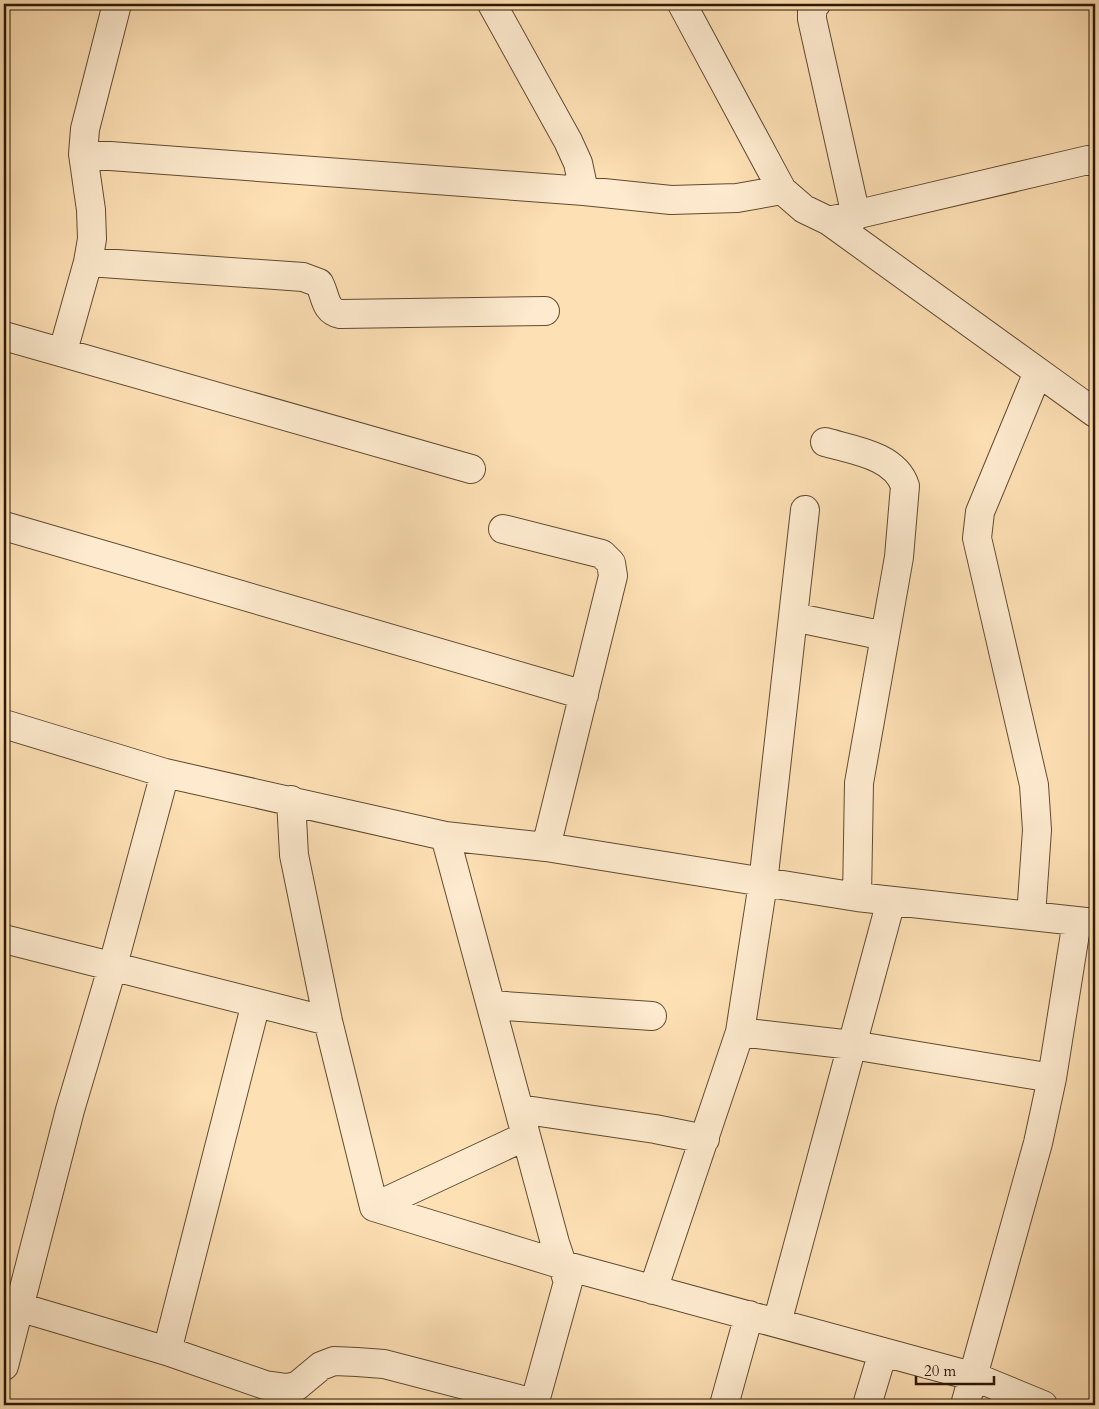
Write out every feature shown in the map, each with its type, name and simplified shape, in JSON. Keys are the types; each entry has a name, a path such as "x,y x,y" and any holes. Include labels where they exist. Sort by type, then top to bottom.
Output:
{"street":[{"path":"63,351 88,262 92,239 91,210 83,154 86,129 117,4"},
{"path":"492,4 568,141 578,163 584,191"},
{"path":"682,4 782,190 804,209 829,221 1095,413"},
{"path":"816,4 812,6 812,19 856,216"},
{"path":"83,154 584,191 671,200 738,198 782,190"},
{"path":"829,221 1088,160 1095,162"},
{"path":"88,262 303,277 319,283 328,307 333,313 340,314 545,311"},
{"path":"4,336 63,351 471,468"},
{"path":"1030,916 1037,830 1034,785 977,538 980,512 1038,372"},
{"path":"825,442 883,461 902,475 905,486 899,557 859,784 857,897"},
{"path":"653,1290 740,1032 763,883 805,510"},
{"path":"4,526 584,695"},
{"path":"503,529 602,554 611,563 613,576 546,846"},
{"path":"793,617 885,636"},
{"path":"4,724 165,773 445,836 546,846 857,897 1086,922 1038,1143 975,1377 965,1405"},
{"path":"4,1366 70,1110 113,965 165,773"},
{"path":"291,800 294,855 328,1021 374,1207"},
{"path":"19,1306 168,1351 264,1385 287,1388 297,1386 321,1366 334,1361 357,1362 384,1364 534,1404 568,1282 526,1136 445,836"},
{"path":"777,1323 891,901"},
{"path":"4,939 113,965 328,1021"},
{"path":"168,1351 256,1003"},
{"path":"491,1005 652,1016"},
{"path":"740,1032 852,1045 1052,1078"},
{"path":"519,1109 655,1129 705,1139"},
{"path":"374,1207 526,1136"},
{"path":"374,1207 563,1265 975,1377 1043,1405"},
{"path":"724,1405 748,1315"},
{"path":"866,1405 883,1352"}]}
